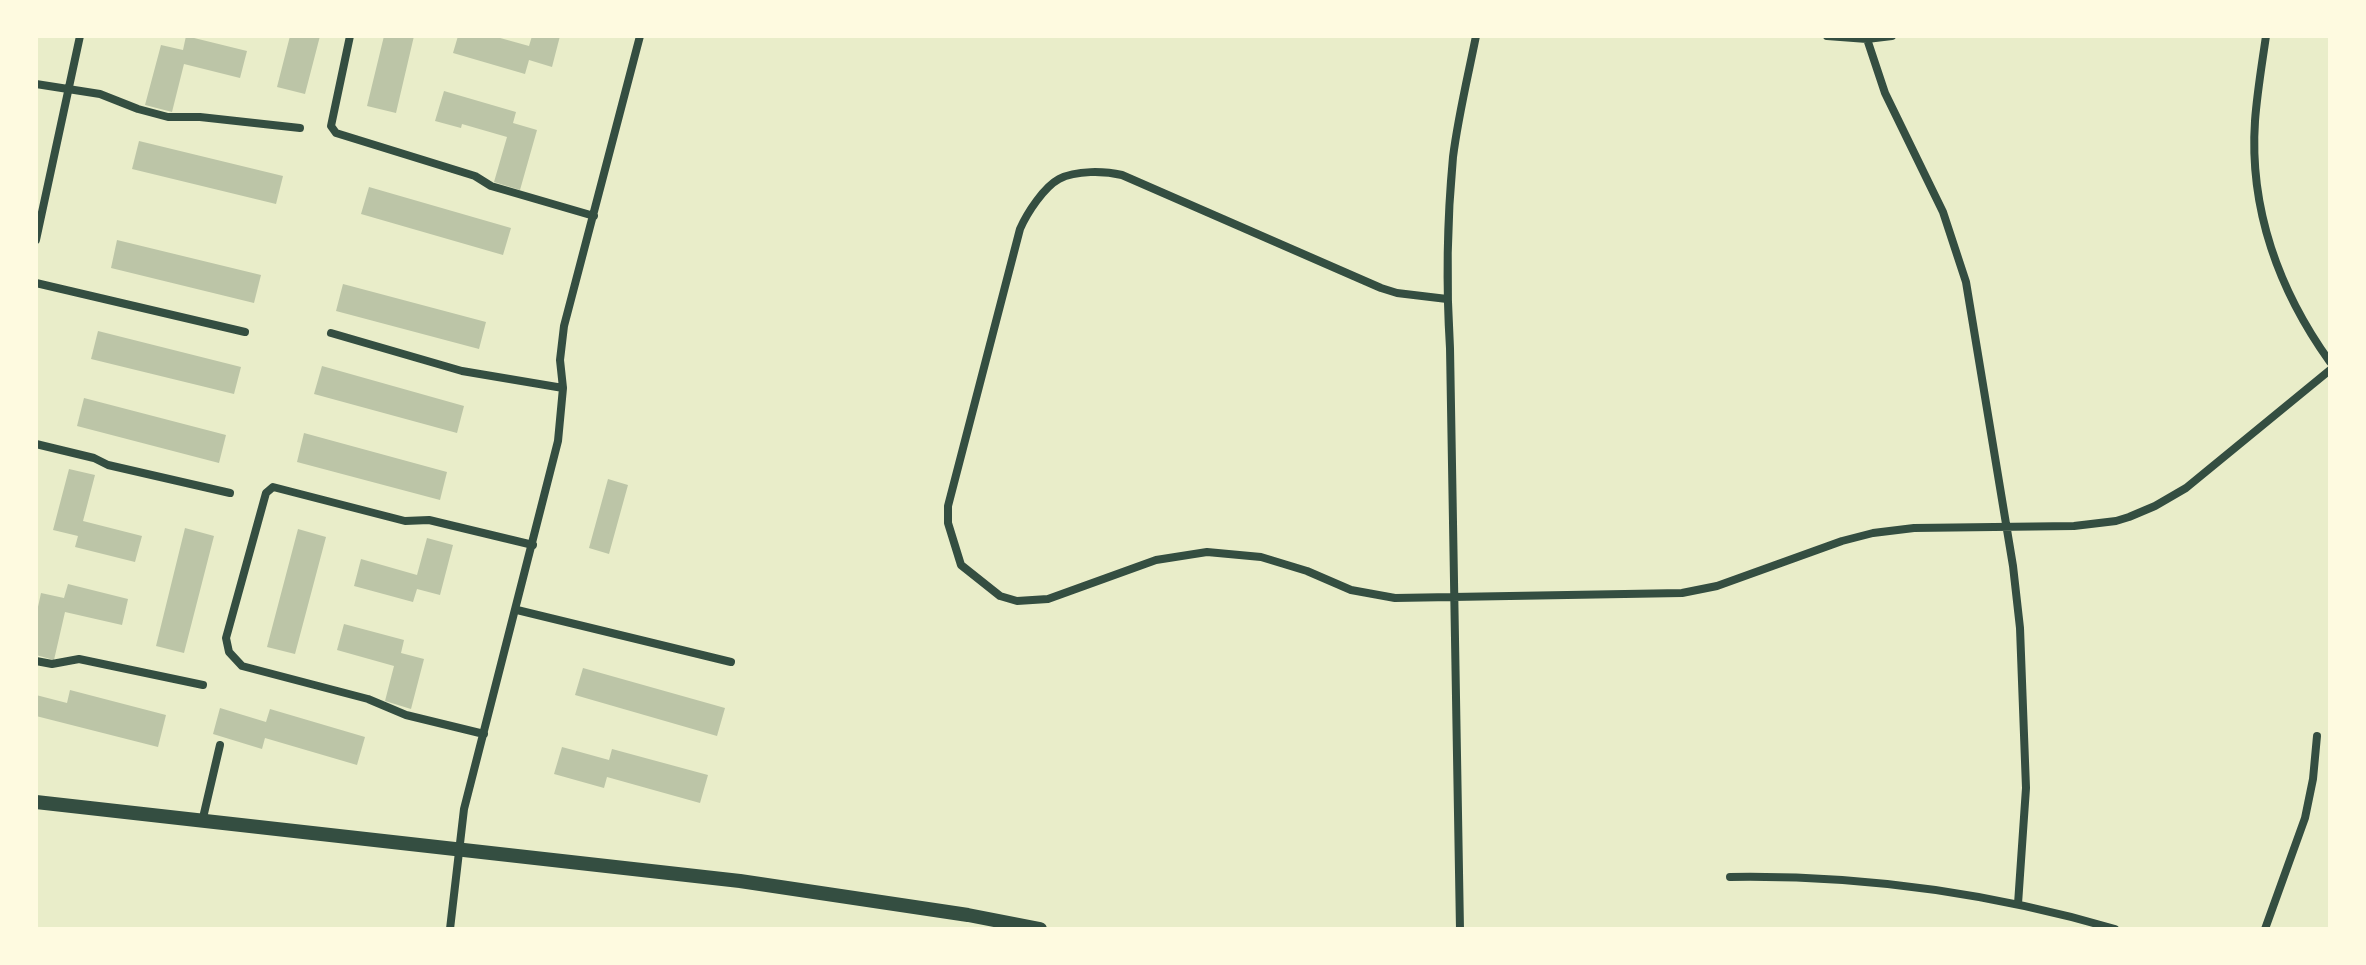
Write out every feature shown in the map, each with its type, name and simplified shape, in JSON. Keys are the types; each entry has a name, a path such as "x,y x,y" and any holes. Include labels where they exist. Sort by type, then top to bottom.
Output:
{"street":[{"path":"36,240 80,36"},
{"path":"350,36 331,126 336,133 475,176 491,186 594,216"},
{"path":"450,929 464,809 558,441 564,326 640,36"},
{"path":"1460,929 1448,224 1454,154 1476,36"},
{"path":"1827,36 1867,39 1892,36"},
{"path":"2266,36 2255,120 2258,197 2265,230 2286,289 2330,362"},
{"path":"1867,39 1885,93 1943,212 1961,260 2007,527 2020,628 2026,788 2018,904"},
{"path":"36,84 100,94 168,117 200,117 300,128"},
{"path":"1447,299 1381,288 1122,175 1100,170 1059,179 1029,210 1020,229 948,506 948,523 961,565 1000,596 1017,601 1048,599 1156,560 1207,552 1261,557 1373,596 1453,598 1682,593 1717,586 1873,533 1914,528 2074,526 2116,521 2155,506 2186,488 2330,370"},
{"path":"36,283 245,332"},
{"path":"331,333 462,371 563,388"},
{"path":"36,444 94,458 108,465 230,493"},
{"path":"484,734 406,715 368,699 242,666 229,652 226,638 266,493 273,487 405,521 429,520 533,545"},
{"path":"517,610 731,662"},
{"path":"36,661 52,664 79,659 203,685"},
{"path":"2265,929 2305,818 2317,736"},
{"path":"202,822 220,745"},
{"path":"36,802 740,881 968,915 1040,929"},
{"path":"1730,877 1784,876 1892,884 2018,904 2115,929"}],"building":[{"path":"186,36 247,51 240,78 184,64 172,112 145,105 161,45 183,50"},
{"path":"290,36 320,36 305,94 277,87"},
{"path":"384,36 414,36 396,113 367,106"},
{"path":"458,36 493,36 529,46 532,36 560,36 552,67 529,60 525,74 453,53"},
{"path":"444,91 516,112 513,123 537,130 520,190 494,182 507,137 462,124 461,128 435,121"},
{"path":"139,141 283,176 276,204 132,169"},
{"path":"369,187 511,228 503,255 361,214"},
{"path":"117,240 261,275 254,303 111,268"},
{"path":"343,284 486,322 479,349 336,311"},
{"path":"98,331 241,367 234,394 91,359"},
{"path":"322,366 464,406 457,433 314,394"},
{"path":"84,398 226,435 219,463 77,426"},
{"path":"304,433 447,472 440,500 297,462"},
{"path":"69,469 95,475 83,521 142,536 135,562 75,547 78,536 53,530"},
{"path":"608,479 628,485 609,554 589,548"},
{"path":"185,528 214,536 184,653 156,646"},
{"path":"298,529 326,537 295,654 267,647"},
{"path":"427,538 453,545 440,595 417,589 413,602 354,586 361,559 417,575"},
{"path":"68,584 128,599 122,625 65,612 54,660 36,655 36,616 41,593 64,598"},
{"path":"344,624 404,640 401,653 424,659 411,709 385,701 394,666 337,650"},
{"path":"583,668 725,708 717,736 575,695"},
{"path":"70,690 166,715 158,747 36,716 36,695 67,703"},
{"path":"220,708 266,722 270,709 365,737 357,765 265,738 262,749 213,734"},
{"path":"562,747 609,760 612,749 708,775 700,803 607,777 604,788 554,774"}]}
